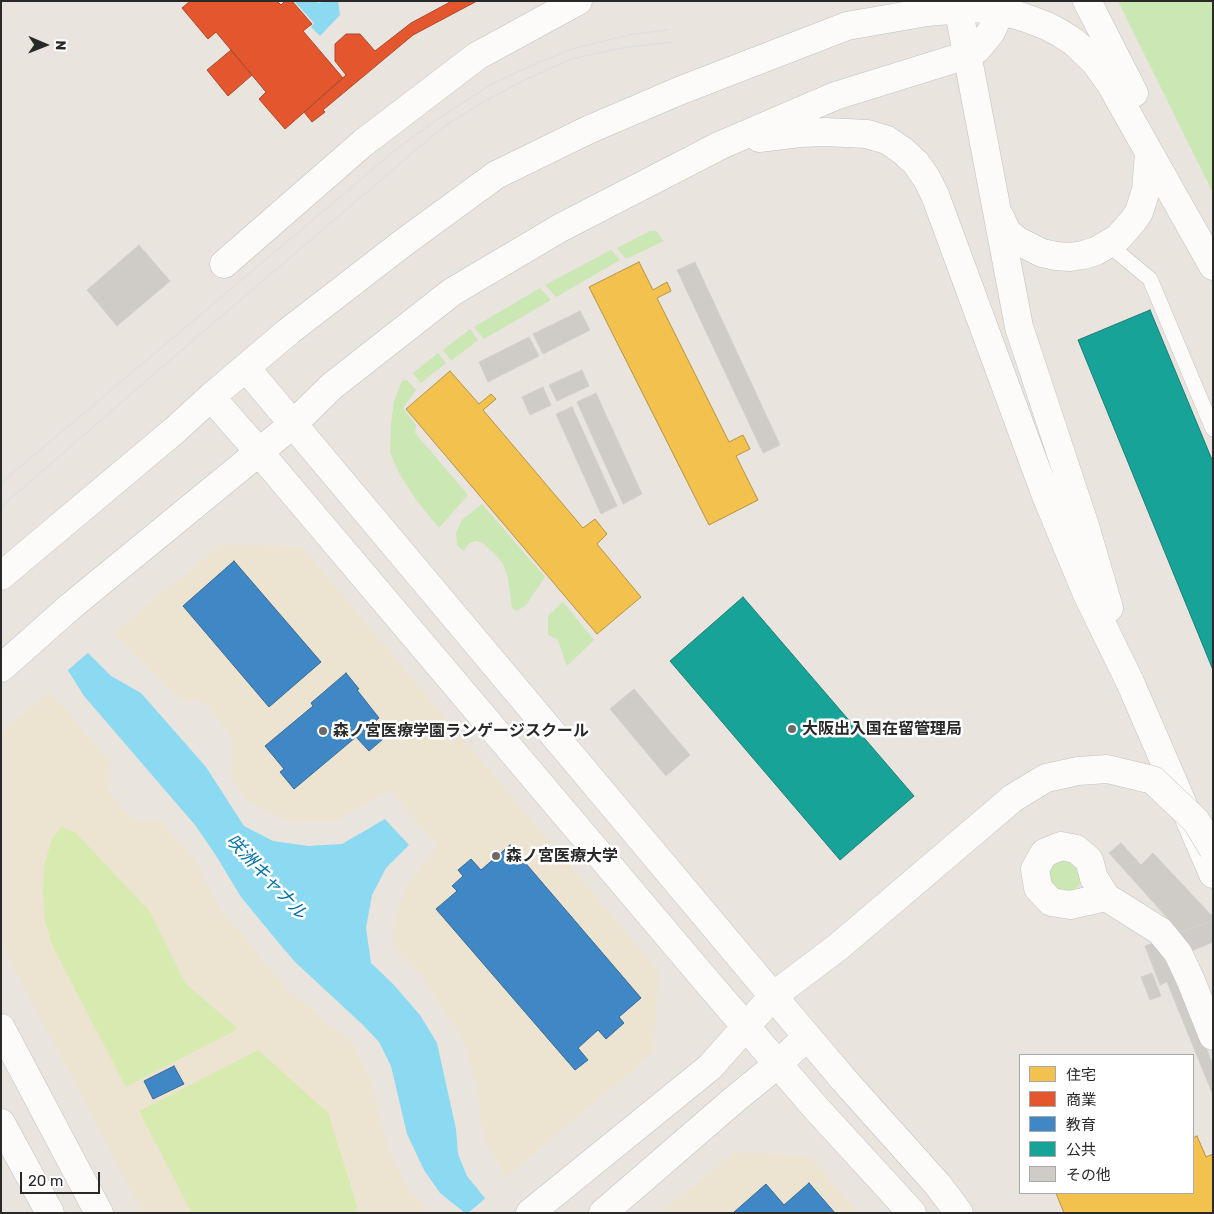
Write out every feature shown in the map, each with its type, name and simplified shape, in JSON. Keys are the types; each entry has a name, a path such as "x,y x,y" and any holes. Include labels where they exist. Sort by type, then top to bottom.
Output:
{"street":[{"path":"224,264 362,143 477,56 578,1"},
{"path":"846,26 875,1"},
{"path":"1087,1 1161,144 1213,264"},
{"path":"957,5 1019,327 1085,526 1130,682"},
{"path":"1,576 27,556 289,331 496,175 588,130 846,26 957,5 978,8 998,6 1047,26 1074,42 1095,62 1110,83 1213,264"},
{"path":"1,668 71,606 292,425 332,386 452,292 560,228 721,145 835,96 967,55 985,41 994,27 998,6"},
{"path":"721,145 800,133 844,132 867,134 887,140 903,151 916,164 935,195 1044,493 1087,594 1130,682 1213,874"},
{"path":"996,209 1007,232 1018,241 1042,253 1056,256 1083,255 1109,245 1126,230 1139,212 1146,190 1149,153"},
{"path":"246,368 772,996 938,1185 959,1213"},
{"path":"211,397 745,1026 912,1213"},
{"path":"530,1213 710,1067 772,996 838,947 1012,798 1046,778 1107,769 1153,780 1196,821 1213,849"},
{"path":"1106,898 1160,931 1178,953 1192,981 1213,1036"},
{"path":"1,1028 99,1213"},
{"path":"603,1213 778,1064 808,1036"},
{"path":"1,1123 50,1213"}],"lane":[{"path":"1109,245 1150,280 1213,429"}],"shaded area":[{"name":"森ノ宮医療大学","path":"222,544 302,547 659,972 653,1053 506,1177 484,1138 477,1089 465,1044 422,976 393,948 394,919 407,886 423,863 438,847 390,790 336,821 290,822 272,815 244,797 231,778 232,737 205,702 181,701 113,633"},
{"path":"49,691 111,763 109,793 132,819 161,822 194,858 218,906 288,990 353,1043 370,1078 391,1157 409,1190 431,1213 143,1213 1,943 1,732"},
{"path":"736,1151 812,1158 858,1213 660,1213"}],"green space":[{"path":"1118,1 1213,1 1213,193"},
{"path":"650,231 656,231 664,241 626,259 617,248"},
{"path":"611,250 620,260 556,297 545,285"},
{"path":"540,288 551,300 484,339 474,327"},
{"path":"470,329 478,340 451,361 443,350"},
{"path":"438,353 446,363 421,383 413,373"},
{"path":"407,380 416,390 403,408 416,425 415,433 468,495 439,528 417,501 400,475 390,452 394,401 402,381"},
{"path":"482,504 545,577 526,605 517,611 512,608 508,578 503,564 494,553 483,543 476,541 470,543 463,551 457,545 456,533 462,520"},
{"path":"563,602 594,640 567,666 558,640 548,635 548,616"},
{"path":"61,827 75,832 150,912 185,983 238,1029 126,1087 54,949 45,922 44,865 52,839"},
{"path":"1060,858 1075,860 1081,882 1070,892 1062,893 1049,884 1048,868"},
{"path":"258,1050 328,1113 357,1206 355,1213 192,1213 139,1111"}],"water":[{"path":"294,1 316,1 319,3 338,1 340,15 320,36 311,27 314,23"},
{"name":"咲洲キャナル","path":"1,547 89,654 111,676 141,693 206,767 244,826 273,841 308,846 342,844 385,819 409,845 386,868 372,895 366,928 371,963 393,984 420,1015 437,1043 456,1129 458,1154 467,1176 497,1213 465,1213 440,1193 424,1170 407,1134 391,1066 379,1042 295,962 273,936 241,897 195,825 84,696 69,672 1,591"}],"pier":[{"path":"1,544 90,651 66,672 1,595"},
{"path":"487,1197 500,1213 468,1213"}],"building: 住宅":[{"path":"639,262 653,290 667,282 671,291 657,298 729,442 743,435 750,449 736,456 758,500 709,525 589,287"},
{"path":"450,371 479,404 491,394 496,399 483,410 583,528 595,519 607,534 597,544 641,597 597,634 406,409"},
{"path":"1197,1136 1206,1157 1213,1154 1213,1213 1064,1213 1056,1194 1194,1194 1194,1138"}],"building: 商業":[{"path":"190,1 277,1 281,5 285,1 292,1 312,24 303,31 343,78 285,129 259,99 266,92 216,32 208,39 182,8"},
{"path":"452,1 477,1 413,35 323,110 325,112 312,122 304,112 346,75 335,61 335,44 346,34 360,34 375,51 411,23"},
{"path":"231,50 252,75 228,96 207,70"}],"building: 教育":[{"path":"234,561 321,662 269,707 183,606"},
{"path":"346,673 379,718 371,725 383,739 369,751 356,737 294,789 280,772 284,769 265,746 313,706 311,703"},
{"path":"510,845 641,998 619,1017 624,1023 606,1039 598,1030 578,1048 588,1060 575,1070 436,909 457,891 452,886 463,876 458,870 471,859 481,870"},
{"path":"174,1066 184,1084 153,1099 144,1081"},
{"path":"809,1183 835,1213 733,1213 766,1184 784,1205"}],"building: 公共":[{"path":"1150,310 1213,462 1213,670 1078,340"},
{"name":"大阪出入国在留管理局","path":"743,597 914,796 840,860 670,661"}],"building: その他":[{"path":"139,245 170,281 117,326 87,290"},
{"path":"695,262 780,445 763,453 677,270"},
{"path":"580,311 590,330 543,354 533,334"},
{"path":"529,337 539,356 488,382 479,362"},
{"path":"582,370 589,386 557,401 549,385"},
{"path":"543,387 551,405 530,415 522,397"},
{"path":"596,393 642,494 623,504 577,402"},
{"path":"572,407 617,506 601,514 556,414"},
{"path":"634,689 690,755 666,776 610,709"},
{"path":"1121,843 1141,865 1153,853 1213,917 1213,920 1180,932 1109,853"},
{"path":"1213,920 1213,942 1191,951 1178,978 1213,1065 1213,1095 1167,982 1160,985 1145,946"},
{"path":"1152,973 1161,996 1150,1000 1141,977"}],"tram line":[{"path":"1,483 399,147 438,119 490,85 539,62 575,48 633,34 668,30"},
{"path":"1,507 443,127 485,101 571,59 622,48 671,42"}],"place":[{"name":"大阪出入国在留管理局","path":"792,729"},
{"name":"森ノ宮医療学園ランゲージスクール","path":"323,731"},
{"name":"森ノ宮医療大学","path":"496,856"}]}
